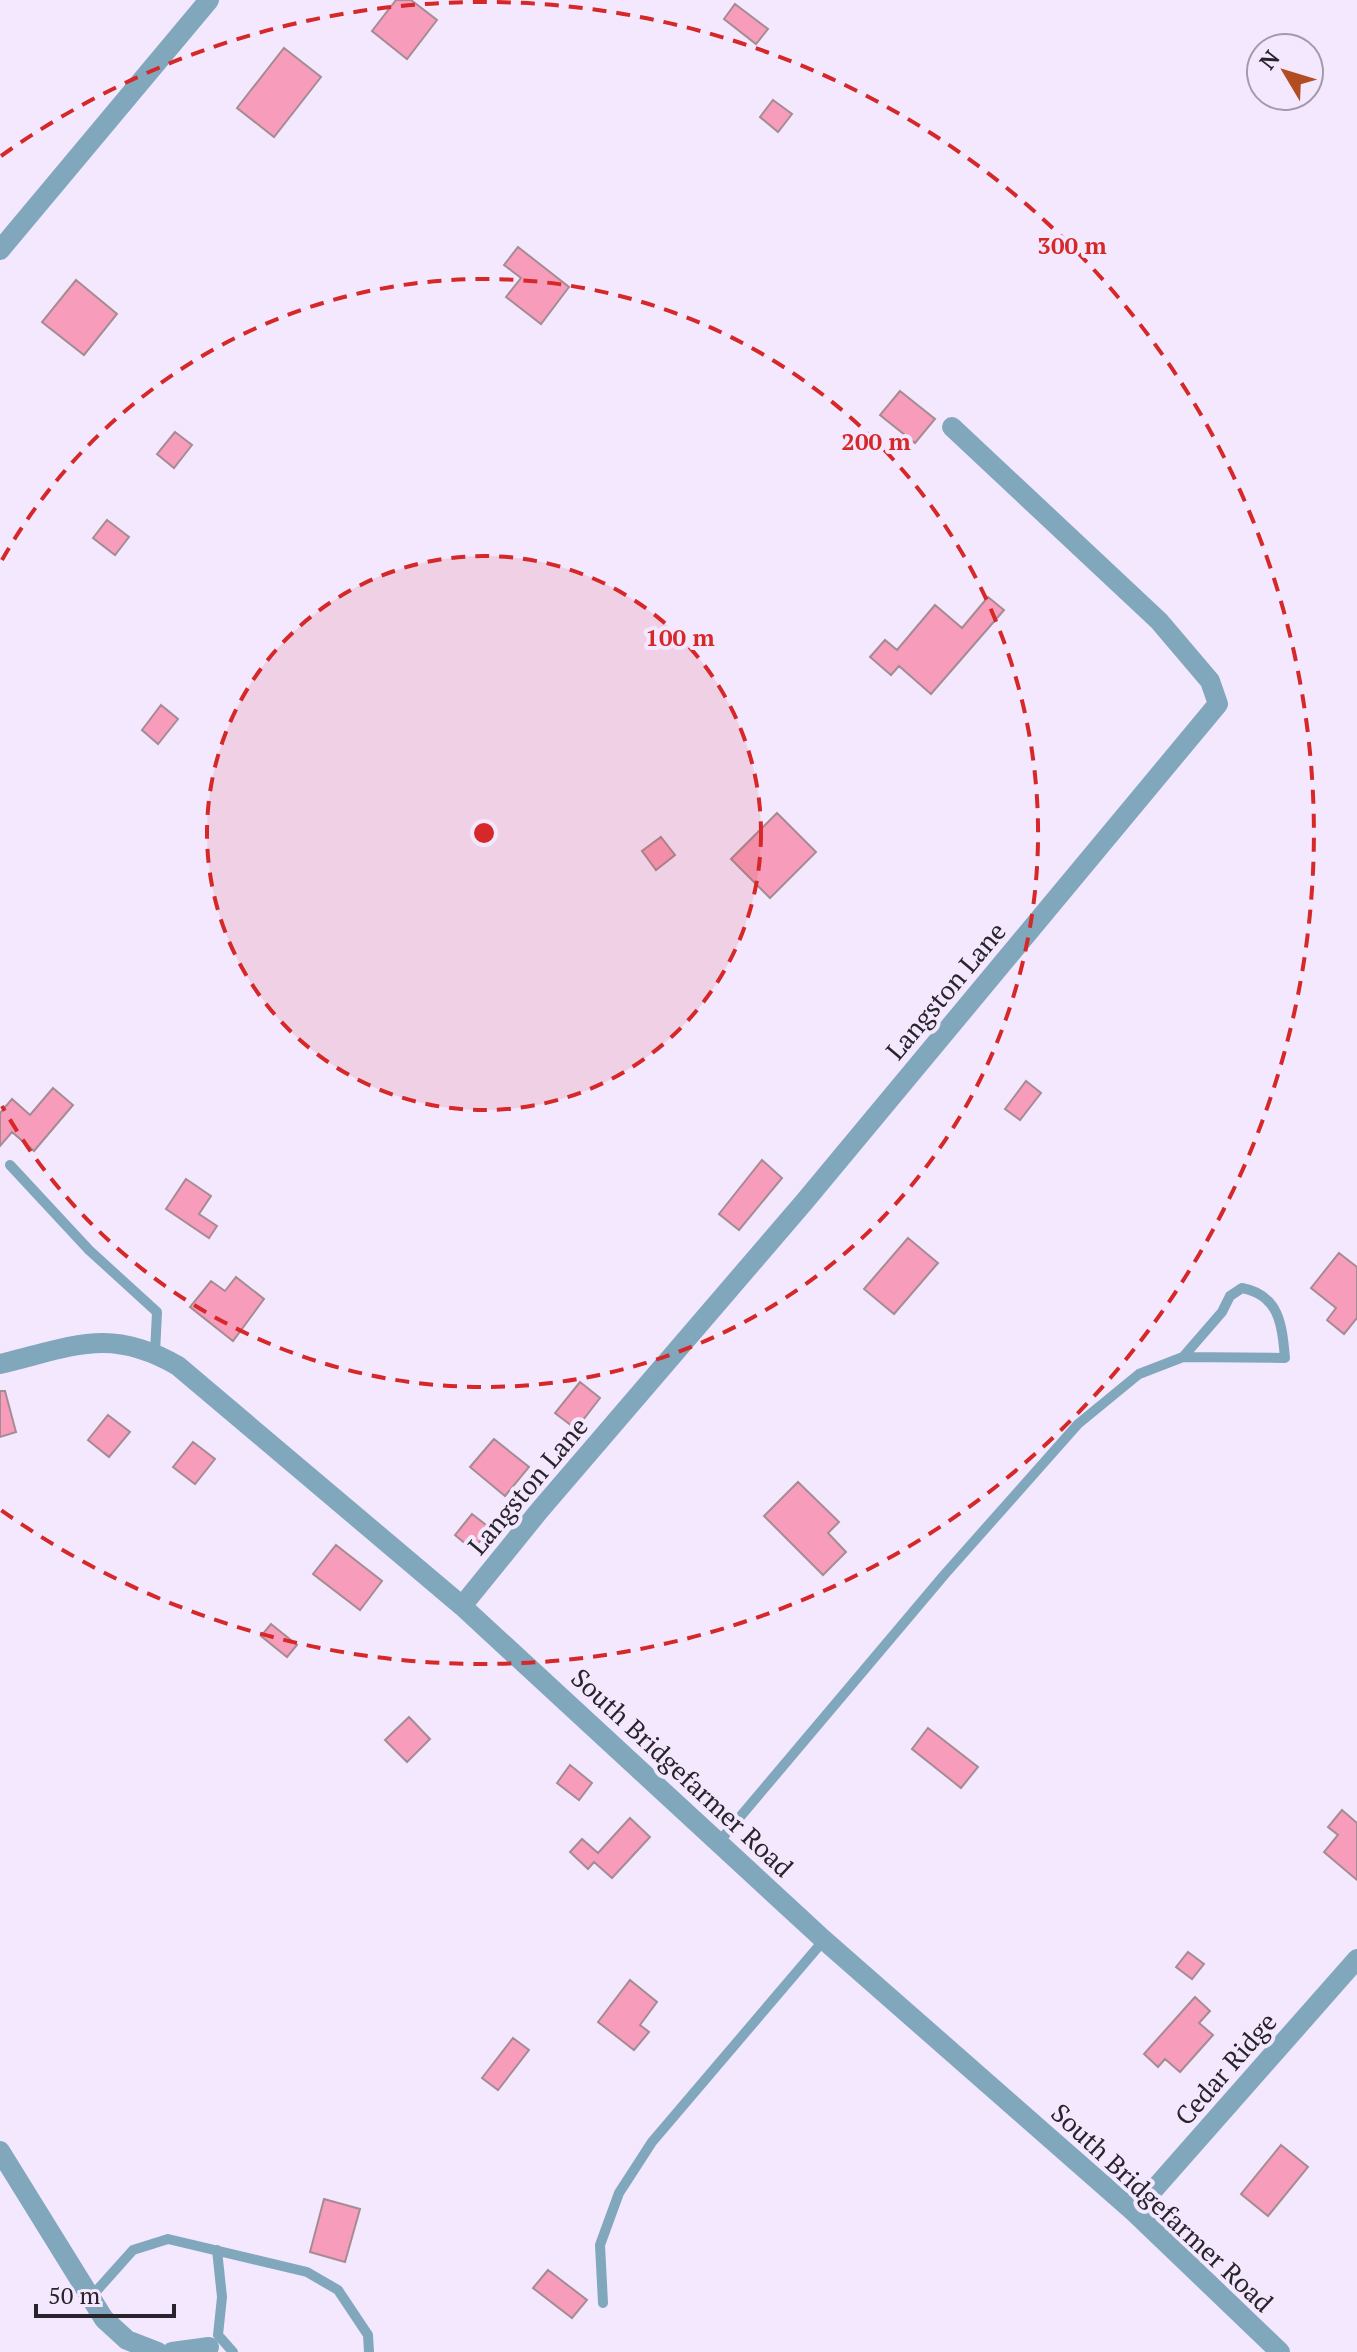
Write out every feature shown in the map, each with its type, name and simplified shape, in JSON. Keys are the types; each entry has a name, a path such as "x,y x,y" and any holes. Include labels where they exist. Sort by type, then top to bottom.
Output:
{"street":[{"path":"0,250 209,0"},
{"name":"Langston Lane","path":"462,1606 539,1511 805,1201 1218,704 1210,681 1159,621 952,427"},
{"name":"South Bridgefarmer Road","path":"0,1364 86,1343 108,1342 133,1345 178,1366 462,1606 824,1940 1134,2212 1280,2352"},
{"name":"Cedar Ridge","path":"1134,2212 1357,1959"},
{"path":"0,2151 104,2319 127,2340 158,2352"},
{"path":"172,2352 209,2347"}],"lane":[{"path":"10,1165 89,1250 157,1312 155,1353"},
{"path":"718,1843 945,1574 1078,1424 1139,1374 1183,1357 1285,1358 1281,1324 1270,1302 1257,1291 1242,1288 1230,1296 1222,1312 1183,1357"},
{"path":"603,2303 600,2245 619,2193 652,2142 824,1940"},
{"path":"91,2297 133,2250 168,2239 307,2272 338,2290 368,2335 369,2352"},
{"path":"217,2250 222,2297 218,2335 233,2352"}],"building":[{"path":"396,0 411,0 437,20 407,59 372,31"},
{"path":"735,4 768,29 756,44 724,19"},
{"path":"284,48 321,77 274,137 237,108"},
{"path":"773,100 792,114 778,132 760,117"},
{"path":"518,247 569,287 541,324 506,297 521,278 504,265"},
{"path":"76,280 117,314 84,355 42,322"},
{"path":"900,391 935,419 915,443 880,415"},
{"path":"175,432 192,445 174,468 157,454"},
{"path":"107,520 129,537 115,555 93,538"},
{"path":"988,597 1004,610 931,694 899,666 891,675 870,657 885,640 897,650 935,605 962,628"},
{"path":"161,705 178,719 158,744 142,730"},
{"path":"777,813 816,852 770,898 731,859"},
{"path":"661,837 675,855 656,870 642,851"},
{"path":"1026,1081 1041,1093 1020,1120 1005,1109"},
{"path":"53,1088 73,1105 34,1151 12,1132 0,1146 0,1113 12,1099 30,1115"},
{"path":"762,1160 782,1178 739,1230 719,1214"},
{"path":"186,1179 211,1196 199,1214 217,1226 209,1238 166,1209"},
{"path":"908,1238 938,1263 894,1314 864,1289"},
{"path":"1339,1253 1357,1267 1357,1318 1344,1334 1327,1320 1336,1308 1311,1288"},
{"path":"236,1277 264,1299 233,1341 190,1307 211,1281 225,1291"},
{"path":"580,1382 600,1398 576,1429 555,1413"},
{"path":"0,1391 5,1391 16,1432 0,1437"},
{"path":"108,1415 130,1432 109,1457 88,1440"},
{"path":"494,1439 529,1467 505,1496 470,1467"},
{"path":"193,1442 215,1459 195,1484 173,1467"},
{"path":"798,1482 839,1522 828,1533 846,1552 823,1575 764,1516"},
{"path":"472,1514 490,1528 473,1550 455,1535"},
{"path":"336,1545 382,1581 360,1610 313,1574"},
{"path":"271,1624 297,1645 287,1657 261,1636"},
{"path":"409,1717 430,1739 407,1762 385,1740"},
{"path":"928,1728 978,1767 961,1788 912,1749"},
{"path":"570,1765 592,1783 579,1800 557,1783"},
{"path":"1342,1810 1357,1823 1357,1880 1324,1852 1338,1835 1328,1827"},
{"path":"630,1818 650,1837 612,1878 594,1862 588,1869 570,1852 582,1839 598,1853"},
{"path":"1188,1952 1204,1964 1192,1979 1176,1967"},
{"path":"630,1980 657,2002 640,2025 649,2032 634,2050 598,2022"},
{"path":"1195,1997 1210,2011 1199,2023 1213,2035 1180,2072 1165,2059 1158,2067 1144,2054"},
{"path":"513,2038 529,2050 498,2090 482,2078"},
{"path":"1281,2145 1308,2167 1268,2216 1241,2194"},
{"path":"324,2199 360,2209 345,2262 310,2252"},
{"path":"548,2270 587,2300 572,2318 533,2288"}]}
